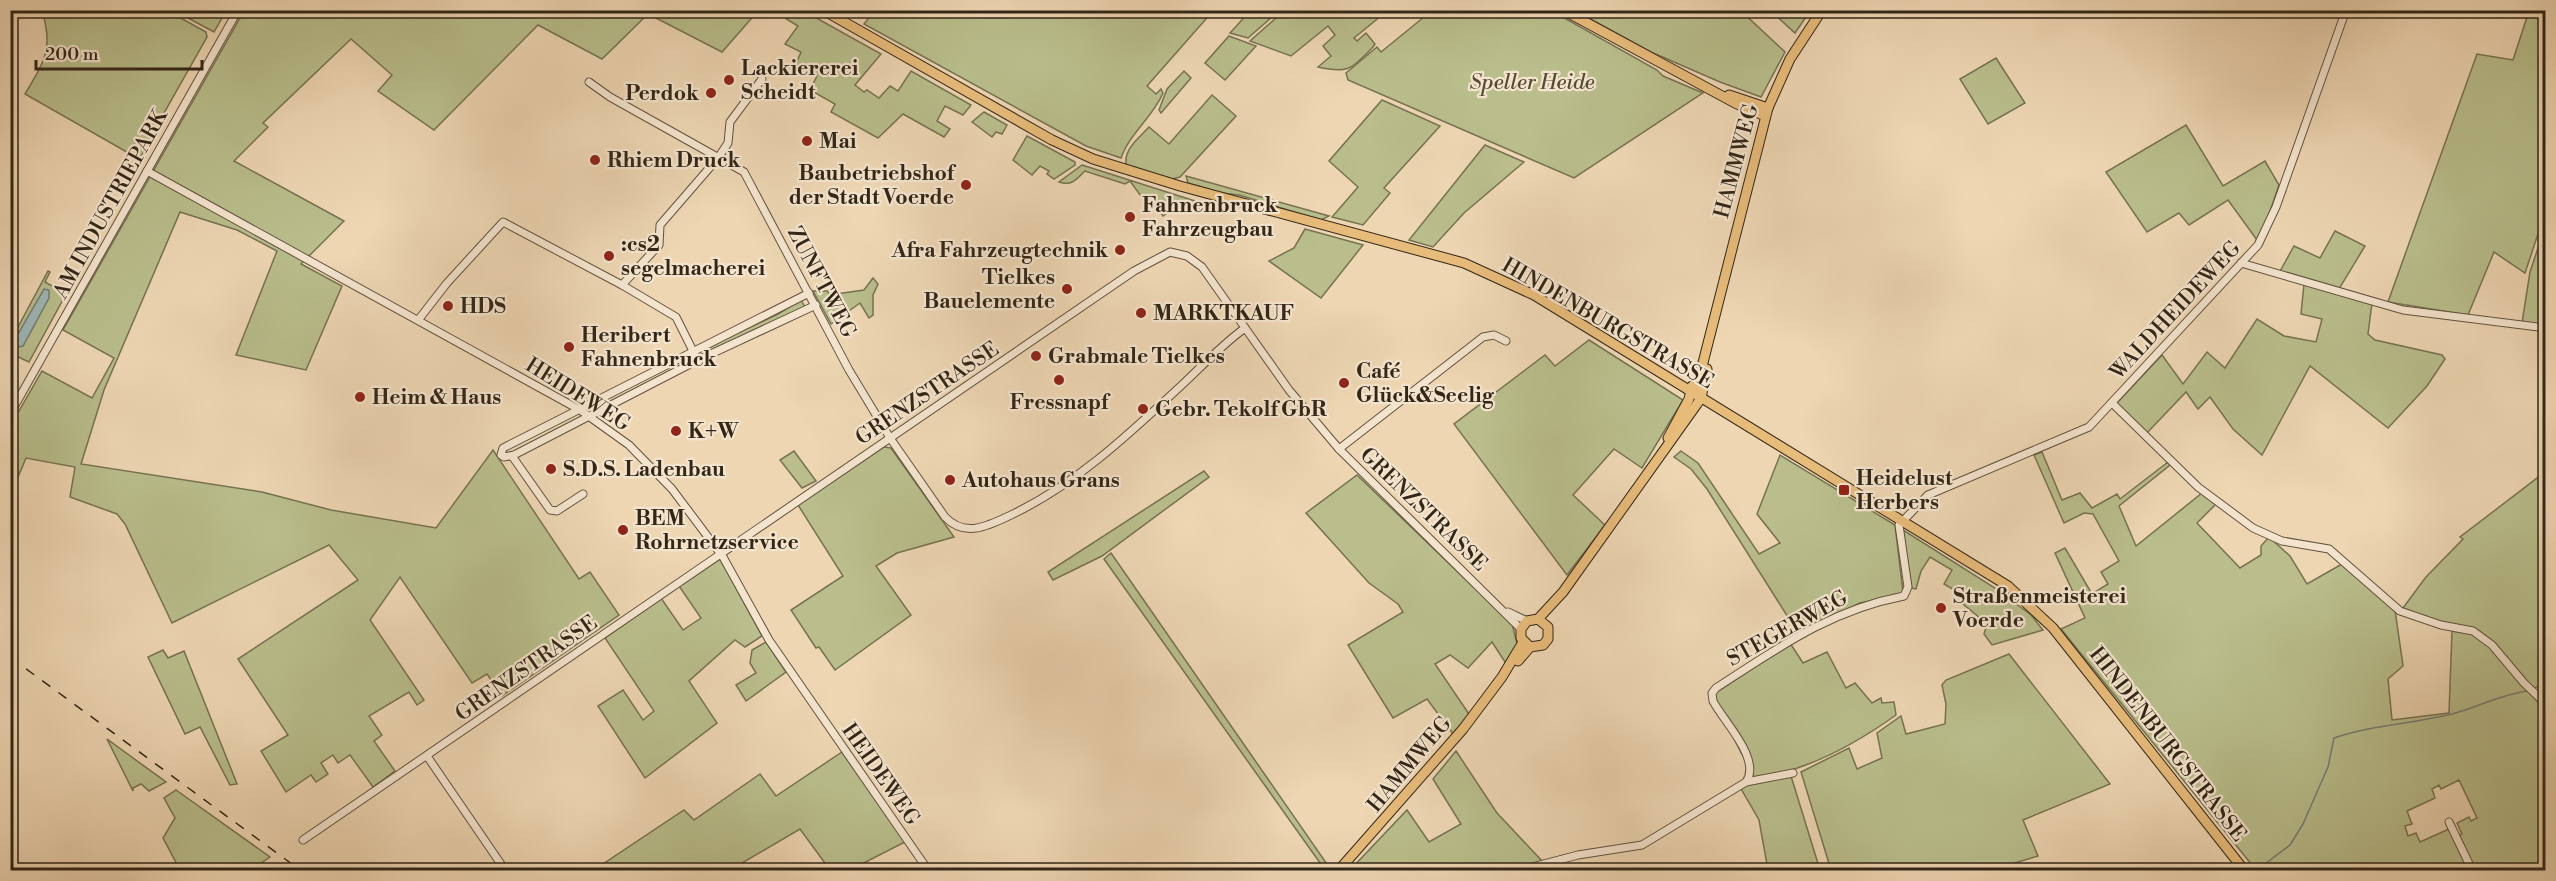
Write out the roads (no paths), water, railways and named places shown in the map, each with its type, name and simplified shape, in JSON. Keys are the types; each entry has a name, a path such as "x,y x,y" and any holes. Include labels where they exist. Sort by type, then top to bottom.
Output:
{"main road":[{"name":"HINDENBURGSTRASSE","path":"823,10 1052,140 1093,159 1480,269 1534,295 2008,586 2038,611 2244,870"},
{"path":"1563,10 1599,32 1713,89 1766,112"},
{"name":"HAMMWEG","path":"1339,870 1413,788 1527,644 1542,645 1548,639 1549,631 1542,621 1660,453 1693,393 1712,331 1766,112 1790,59 1822,10"},
{"name":"HAMMWEG","path":"1693,393 1695,376 1712,331"},
{"path":"1527,644 1524,625 1542,621"}],"street":[{"name":"AM INDUSTRIEPARK","path":"10,414 238,10"},
{"name":"WALDHEIDEWEG","path":"1902,520 1928,495 2075,436 2089,427 2258,245 2267,228 2346,10"},
{"path":"622,285 659,245 660,225 718,158 728,143 730,122 762,80"},
{"name":"ZUNFTWEG","path":"589,82 610,97 744,172 749,178 849,370 890,438 952,524 966,529 989,525 1032,505 1092,467 1245,328"},
{"name":"HEIDEWEG","path":"147,171 419,319 580,410 629,445 664,480 721,554 769,640 928,870"},
{"path":"419,319 447,283 503,222 622,285 676,317 698,360"},
{"name":"GRENZSTRASSE","path":"303,840 1134,271 1170,252 1187,256 1202,267 1289,390 1339,449 1497,604 1524,625"},
{"path":"2241,263 2403,310 2546,328"},
{"path":"809,293 500,452 504,457 512,456 698,360 816,305"},
{"path":"1339,449 1483,337 1488,334 1506,341"},
{"path":"2112,403 2198,487 2253,528 2282,541 2329,549 2400,611 2441,625 2473,631 2492,645 2524,683 2546,704"},
{"path":"512,456 549,510 557,511 583,494"},
{"name":"STEGERWEG","path":"1746,782 1750,768 1746,753 1715,705 1712,693 1824,622 1857,607 1904,596 1908,587 1899,533 1902,520"},
{"path":"427,756 505,870"},
{"path":"1521,870 1578,855 1641,845 1746,782 1793,773"},
{"path":"2449,822 2472,870"},
{"path":"2541,870 2546,868"}],"water":[{"path":"44,289 49,290 49,298 23,346 19,347 15,339"}],"waterway":[{"path":"2257,870 2290,845 2303,824 2328,767 2334,738 2362,730 2448,715 2507,695 2528,691"}],"railway":[{"path":"10,657 300,870"}],"place":[{"name":"Lackiererei Scheidt","path":"729,80"},
{"name":"Perdok","path":"711,93"},
{"name":"Mai","path":"807,141"},
{"name":"Rhiem Druck","path":"595,160"},
{"name":"Baubetriebshof der Stadt Voerde","path":"966,185"},
{"name":"Fahnenbruck Fahrzeugbau","path":"1130,217"},
{"name":"Afra Fahrzeugtechnik","path":"1120,250"},
{"name":":cs2 segelmacherei","path":"609,256"},
{"name":"Tielkes Bauelemente","path":"1067,289"},
{"name":"HDS","path":"448,306"},
{"name":"MARKTKAUF","path":"1141,313"},
{"name":"Heribert Fahnenbruck","path":"569,347"},
{"name":"Grabmale Tielkes","path":"1036,356"},
{"name":"Fressnapf","path":"1059,380"},
{"name":"Café Glück&Seelig","path":"1344,383"},
{"name":"Heim & Haus","path":"360,397"},
{"name":"Gebr. Tekolf GbR","path":"1143,409"},
{"name":"K+W","path":"676,431"},
{"name":"S.D.S. Ladenbau","path":"551,469"},
{"name":"Autohaus Grans","path":"950,480"},
{"name":"Heidelust Herbers","path":"1844,490"},
{"name":"BEM Rohrnetzservice","path":"623,530"},
{"name":"Straßenmeisterei Voerde","path":"1941,608"}],"park label":[{"name":"Speller Heide","path":"1532,82"}]}
